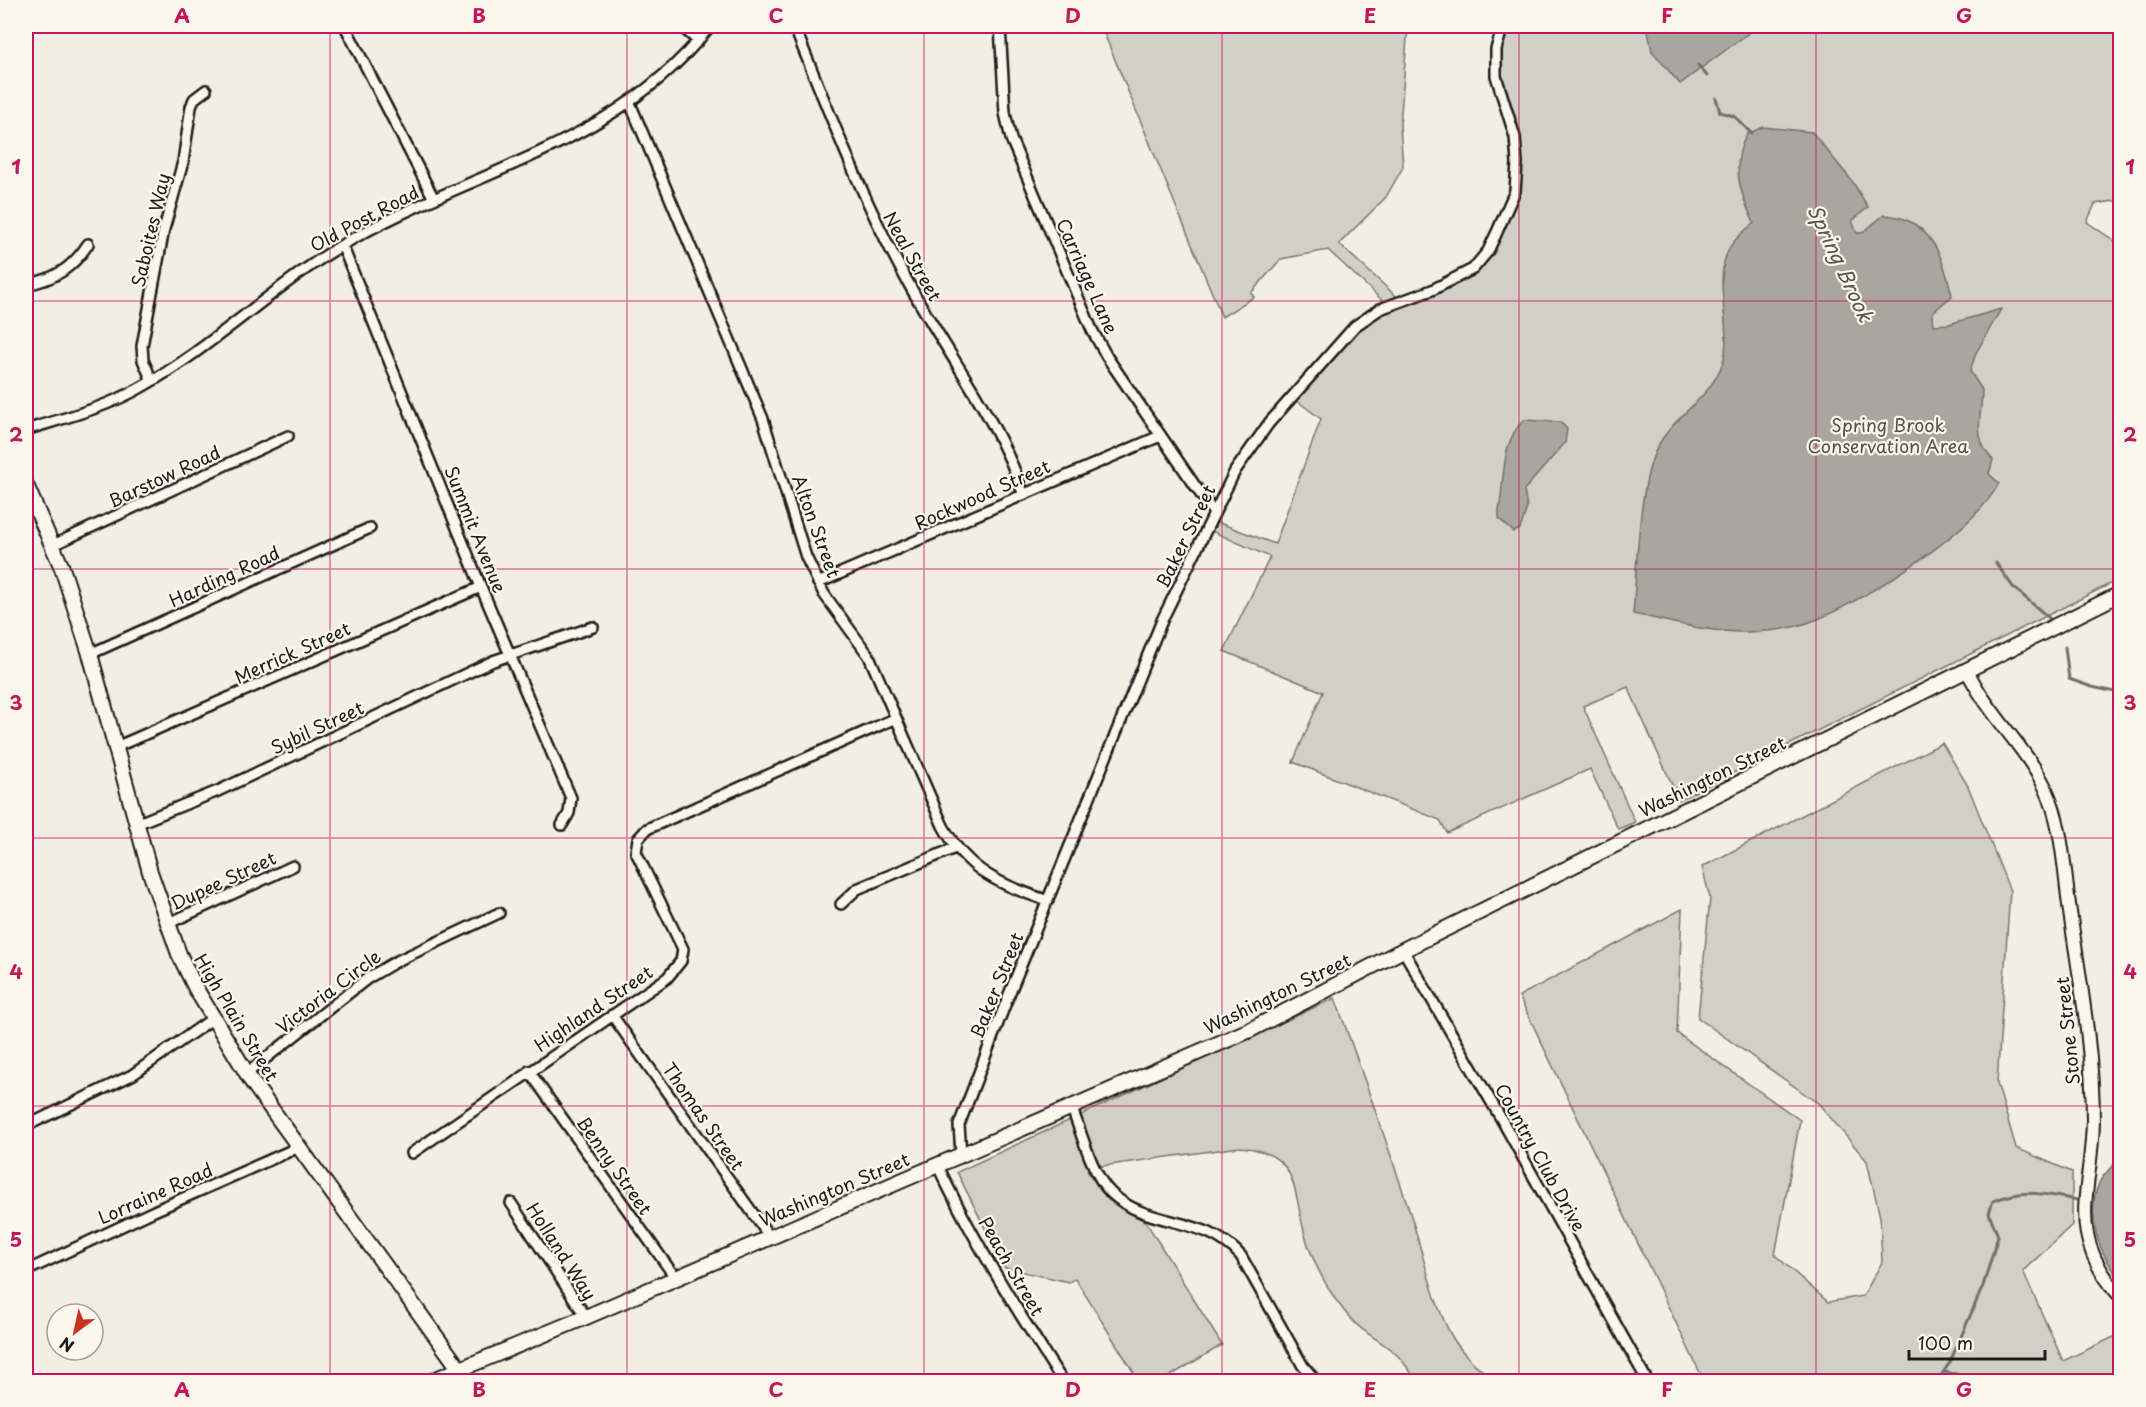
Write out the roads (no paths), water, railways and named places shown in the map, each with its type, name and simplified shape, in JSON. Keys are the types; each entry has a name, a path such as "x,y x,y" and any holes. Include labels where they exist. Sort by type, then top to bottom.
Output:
{"main road":[{"name":"High Plain Street","path":"26,485 53,545 90,654 136,824 167,924 179,954 212,1019 247,1073 469,1382"},
{"name":"Washington Street","path":"429,1382 586,1317 1250,1030 1403,950 2121,594"}],"street":[{"path":"345,26 434,199"},
{"path":"681,26 698,41"},
{"name":"Old Post Road","path":"26,430 110,402 152,381 342,245 434,199 551,147 630,103 665,77 710,26"},
{"name":"Neal Street","path":"794,26 837,137 874,220 911,288 1011,457 1023,493"},
{"name":"Carriage Lane","path":"1000,26 1005,113 1011,138 1099,343 1213,512"},
{"name":"Baker Street","path":"961,1154 959,1125 1163,618 1213,512 1256,440 1355,326 1380,309 1462,276 1473,269 1488,251 1511,201 1517,177 1515,137 1496,76 1496,49 1503,26"},
{"name":"Saboites Way","path":"152,381 143,360 142,346 164,229 183,162 191,107 194,99 206,90"},
{"name":"Alton Street","path":"630,103 763,419 806,557 818,583 869,656 955,848 980,873 1048,901"},
{"path":"26,285 54,277 66,270 76,263 88,244"},
{"name":"Summit Avenue","path":"342,245 400,381 481,587 571,798 569,813 562,825"},
{"name":"Barstow Road","path":"53,545 288,436"},
{"name":"Rockwood Street","path":"818,583 1160,436"},
{"name":"Harding Road","path":"90,654 370,528"},
{"name":"Merrick Street","path":"116,747 481,587"},
{"name":"Sybil Street","path":"136,824 218,792 510,655 593,627"},
{"name":"Stone Street","path":"1967,670 1978,694 2039,778 2055,817 2084,1011 2091,1084 2093,1122 2084,1225 2092,1255 2100,1270 2121,1296"},
{"name":"Highland Street","path":"412,1154 670,975 684,953 636,852 641,834 658,824 896,718"},
{"path":"841,903 857,890 955,848"},
{"name":"Dupee Street","path":"167,924 293,866"},
{"name":"Victoria Circle","path":"247,1073 368,978 397,961 499,913"},
{"name":"Country Club Drive","path":"1403,950 1503,1122 1648,1382"},
{"name":"Thomas Street","path":"612,1015 769,1236"},
{"path":"26,1126 132,1075 212,1019"},
{"name":"Benny Street","path":"529,1071 675,1277"},
{"path":"1071,1106 1096,1172 1110,1193 1135,1209 1206,1230 1224,1238 1241,1256 1303,1366 1317,1382"},
{"name":"Lorraine Road","path":"26,1271 154,1210 299,1147"},
{"name":"Peach Street","path":"937,1164 953,1198 1062,1381"},
{"name":"Holland Way","path":"511,1203 586,1317"}],"water":[{"path":"1647,26 1758,26 1680,84 1652,51"},
{"path":"1763,127 1812,132 1852,181 1868,207 1852,221 1857,233 1862,233 1884,215 1900,217 1924,231 1939,254 1952,296 1932,313 1933,325 1949,324 2001,309 1976,353 1970,371 1982,390 1979,426 1982,443 1993,460 1989,474 1999,483 1968,522 1918,561 1864,596 1801,625 1764,631 1732,632 1703,629 1633,614 1640,526 1652,460 1666,433 1711,385 1723,362 1726,334 1722,289 1724,261 1734,242 1754,223 1741,190 1739,156 1747,134"},
{"path":"1524,420 1560,422 1567,429 1565,443 1524,490 1527,508 1520,529 1514,532 1499,519 1499,510 1507,450 1516,429"},
{"path":"2120,1157 2120,1279 2100,1246 2093,1208 2099,1183"}],"waterway":[{"name":"Spring Brook","path":"1698,65 1707,76"},
{"name":"Spring Brook","path":"1716,98 1720,112 1734,116 1751,133"},
{"name":"Spring Brook","path":"1996,563 2013,587 2049,618"},
{"name":"Spring Brook","path":"2065,647 2069,679 2120,693"},
{"name":"Spring Brook","path":"1937,1382 1950,1362 1983,1286 1998,1236 1989,1213 1993,1201 2025,1193 2077,1200"},
{"name":"Spring Brook","path":"1943,1372 1956,1374 1969,1382"},
{"name":"Spring Brook","path":"2115,1382 2120,1372"}],"park label":[{"name":"Spring Brook Conservation Area","path":"1888,434"}]}
